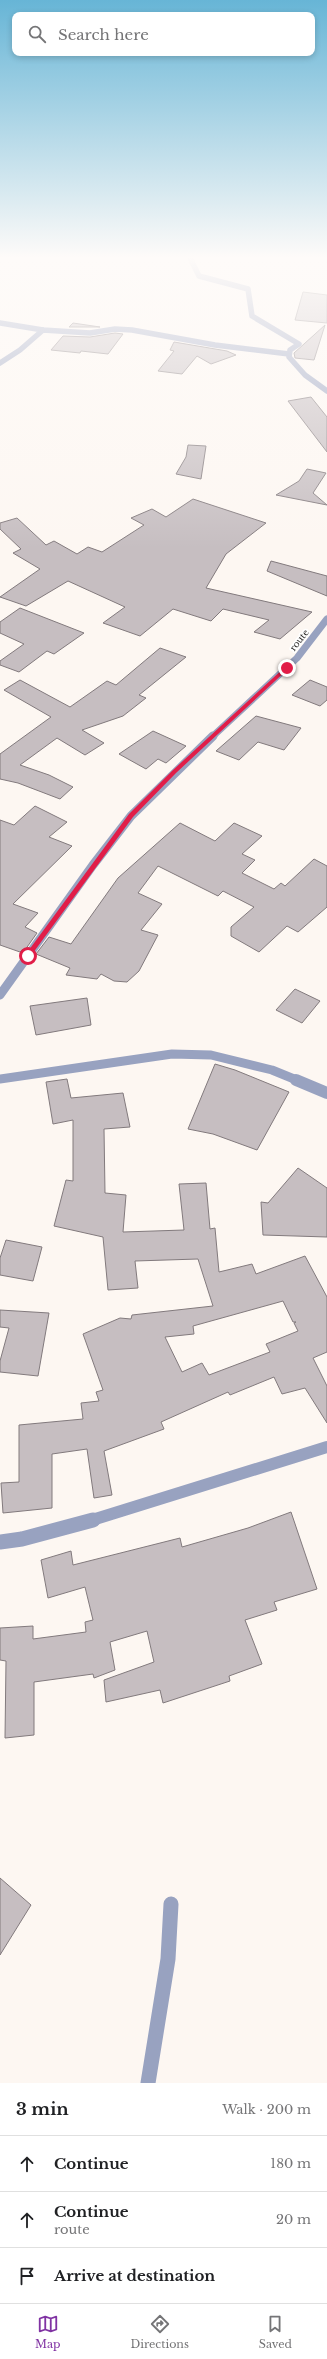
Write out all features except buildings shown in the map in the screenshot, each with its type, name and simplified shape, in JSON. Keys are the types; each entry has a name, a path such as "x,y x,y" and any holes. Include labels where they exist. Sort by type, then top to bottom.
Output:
{"street":[{"path":"0,363 15,353"},
{"path":"283,353 289,354 295,365 327,390"},
{"name":"route","path":"0,995 93,865 131,816 174,772 267,688 297,658 327,619"},
{"path":"0,1079 141,1057 172,1054 211,1055 272,1070 327,1093"},
{"path":"0,1542 22,1539 127,1511 298,1458 327,1447"},
{"path":"148,2083 168,1959 171,1904"}],"route":[{"path":"28,956 93,865 131,816 174,772 287,668"}]}
